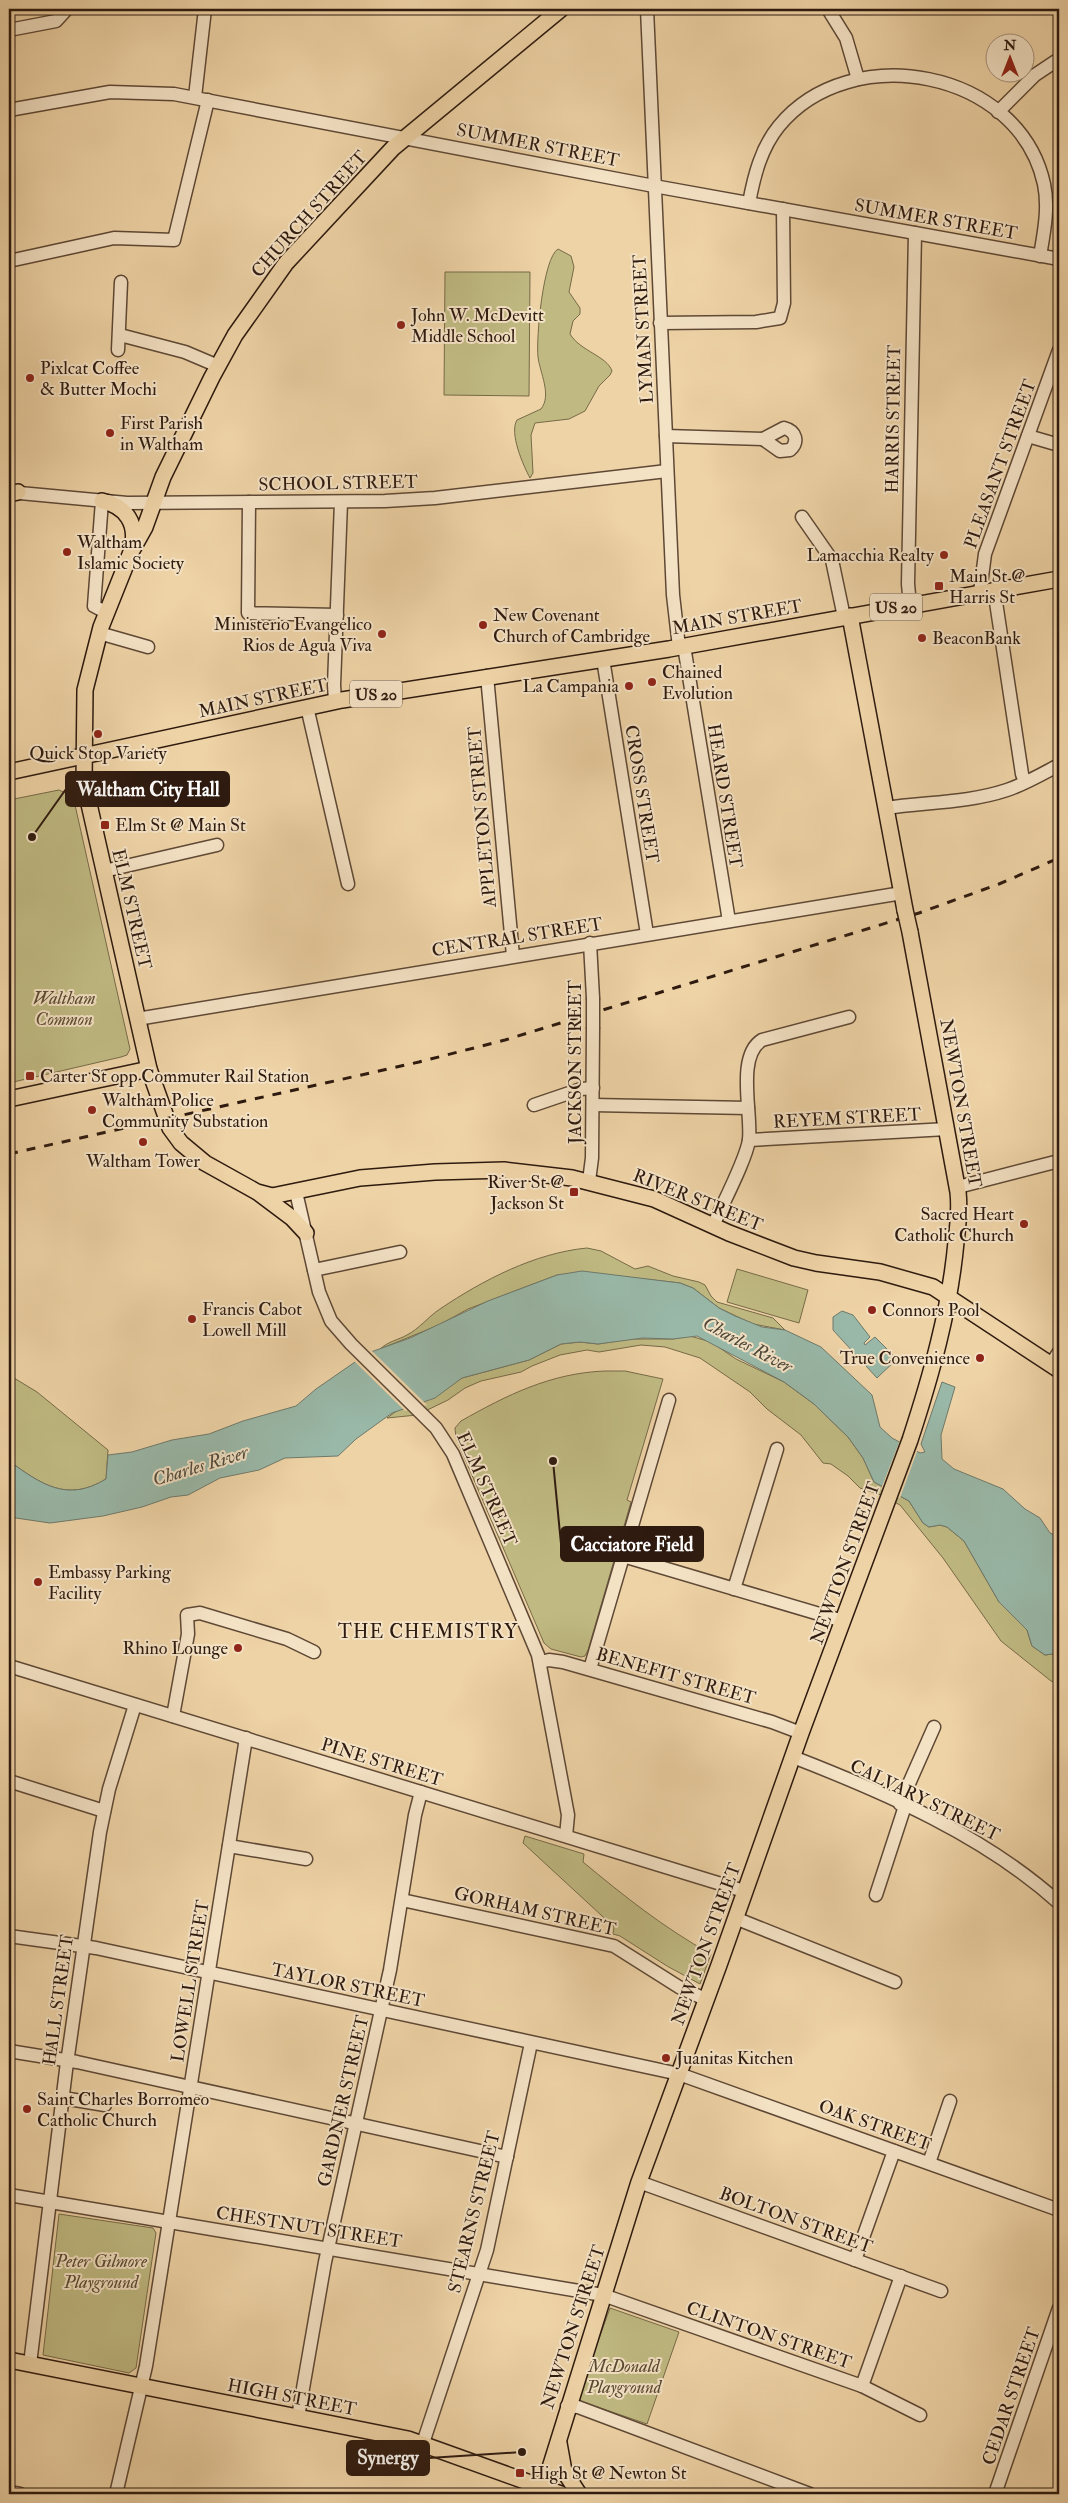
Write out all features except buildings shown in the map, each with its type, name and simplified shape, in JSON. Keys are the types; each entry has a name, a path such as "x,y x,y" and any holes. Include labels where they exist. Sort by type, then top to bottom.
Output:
{"main road":[{"name":"CHURCH STREET","path":"84,756 85,690 99,633 131,552 145,527 163,477 218,366 278,273 404,138 561,9"},
{"path":"102,501 118,507 130,520 134,537 131,552"},
{"name":"MAIN STREET","path":"9,772 335,701 681,647 1059,579"},
{"name":"NEWTON STREET","path":"542,2491 567,2406 639,2182 707,2000 801,1733 910,1440 923,1400 950,1296 958,1218 958,1186 886,808 847,616"},
{"name":"ELM STREET","path":"84,756 84,782 149,1069 165,1119 172,1132 192,1153 217,1171 257,1192 272,1196 296,1192"},
{"path":"9,1099 149,1069"},
{"name":"RIVER STREET","path":"296,1192 367,1177 456,1171 513,1171 589,1181 654,1199 713,1226 794,1258 892,1274 927,1284 950,1296 1056,1362"},
{"path":"257,1192 292,1218 306,1233"},
{"name":"HIGH STREET","path":"9,2360 423,2443 542,2491 562,2494"},
{"path":"561,2429 559,2450 562,2464 578,2494"}],"street":[{"path":"9,30 56,21 67,9"},
{"path":"9,261 114,238 174,240 202,99 205,9"},
{"name":"LYMAN STREET","path":"647,9 672,595 681,647"},
{"path":"828,9 846,38 858,78"},
{"path":"998,112 1035,75 1059,58"},
{"path":"749,203 761,157 782,122 810,97 858,78 887,75 928,78 968,93 998,112 1026,143 1041,175 1045,192 1046,215 1040,256"},
{"name":"SUMMER STREET","path":"9,110 110,92 155,92 202,99 654,186 1059,259"},
{"path":"660,323 756,322 780,318 784,303 783,209"},
{"name":"HARRIS STREET","path":"910,605 908,584 915,233"},
{"path":"118,350 121,282"},
{"path":"120,335 185,352 218,366"},
{"name":"PLEASANT STREET","path":"1025,782 987,591 985,554 1059,350"},
{"path":"666,436 763,439"},
{"path":"1028,436 1059,445"},
{"name":"SCHOOL STREET","path":"12,492 102,501 341,502 430,498 667,471"},
{"path":"102,501 94,606 107,613"},
{"path":"249,502 248,613 337,616"},
{"path":"335,701 341,502"},
{"path":"802,518 832,560 847,616"},
{"path":"99,633 148,647"},
{"name":"HEARD STREET","path":"681,647 729,921"},
{"name":"CROSS STREET","path":"603,659 647,934"},
{"name":"APPLETON STREET","path":"487,676 513,956"},
{"path":"308,707 348,884"},
{"path":"886,808 975,798 1008,790 1059,765"},
{"path":"104,870 217,846"},
{"name":"CENTRAL STREET","path":"138,1019 902,893"},
{"name":"JACKSON STREET","path":"589,1181 592,1158 593,1105 593,998 590,943"},
{"path":"713,1226 749,1140 748,1067 749,1054 754,1046 762,1040 850,1017"},
{"path":"534,1105 582,1089 593,1088"},
{"path":"593,1105 748,1108"},
{"name":"REYEM STREET","path":"749,1140 926,1132 947,1129"},
{"path":"958,1186 1059,1161"},
{"name":"ELM STREET","path":"296,1192 314,1270 326,1311 337,1329 350,1344 433,1425 451,1449 540,1662 568,1815 566,1836"},
{"path":"314,1270 400,1252"},
{"path":"590,1670 669,1400"},
{"path":"734,1589 777,1449"},
{"path":"624,1556 843,1621"},
{"path":"173,1716 188,1634 187,1614 200,1613 279,1636 301,1644 314,1652"},
{"name":"BENEFIT STREET","path":"540,1662 555,1660 772,1722 801,1733"},
{"name":"PINE STREET","path":"9,1666 744,1891"},
{"name":"HALL STREET","path":"30,2364 68,2060 104,1811 134,1704"},
{"path":"876,1895 903,1805 934,1727"},
{"name":"LOWELL STREET","path":"116,2494 142,2386 246,1738"},
{"name":"CALVARY STREET","path":"793,1757 903,1805 986,1848 1028,1877 1059,1903"},
{"path":"9,1781 104,1811"},
{"name":"GARDNER STREET","path":"298,2417 328,2248 382,2010 415,1815 421,1792"},
{"path":"229,1846 306,1858"},
{"name":"GORHAM STREET","path":"402,1900 614,1946 678,1987 707,2000"},
{"path":"735,1918 896,1982"},
{"name":"TAYLOR STREET","path":"9,1936 84,1946 679,2074"},
{"name":"STEARNS STREET","path":"423,2443 481,2274 530,2042"},
{"path":"9,2051 68,2060 507,2157"},
{"name":"OAK STREET","path":"679,2074 1059,2210"},
{"path":"63,2098 105,2105"},
{"path":"929,2163 950,2101"},
{"path":"855,2260 894,2151"},
{"name":"BOLTON STREET","path":"639,2182 941,2291"},
{"name":"CHESTNUT STREET","path":"9,2195 603,2294"},
{"path":"862,2386 900,2276"},
{"name":"CLINTON STREET","path":"603,2294 862,2386 920,2415"},
{"name":"CEDAR STREET","path":"995,2494 1059,2308"},
{"path":"567,2406 578,2407 810,2494"},
{"path":"9,2492 20,2494"}],"green space":[{"path":"558,249 571,256 574,267 569,292 580,308 580,314 573,321 570,334 580,345 605,361 612,371 599,386 585,411 569,419 535,423 531,435 533,473 530,478 518,449 515,426 517,420 541,409 544,403 545,391 538,357 539,317 548,267"},
{"path":"445,272 530,272 529,396 444,395"},
{"name":"Waltham Common","path":"59,790 70,795 75,805 130,1049 127,1055 121,1057 9,1083 9,800"},
{"path":"587,1248 601,1251 635,1269 648,1266 673,1276 699,1282 705,1285 717,1302 773,1318 785,1330 753,1324 719,1308 693,1288 680,1283 626,1277 557,1275 468,1309 439,1325 380,1349 404,1337 440,1309 492,1278 548,1256"},
{"path":"737,1269 808,1290 799,1323 727,1302"},
{"path":"690,1336 711,1342 736,1359 784,1382 814,1404 848,1437 863,1458 874,1482 909,1501 923,1523 929,1527 940,1525 947,1527 964,1541 999,1602 1027,1630 1032,1646 1045,1655 1059,1653 1059,1684 1051,1681 1001,1641 943,1558 900,1505 881,1495 860,1488 848,1476 831,1464 823,1463 801,1435 767,1409 750,1392 700,1358 665,1347 641,1345 599,1352 587,1350 560,1355 521,1372 481,1381 417,1415 387,1418 398,1410 417,1405 462,1378 529,1360 561,1344 580,1342 598,1344 629,1339 673,1339"},
{"path":"605,1371 625,1371 663,1379 627,1500 631,1502 588,1650 585,1656 581,1657 551,1649 544,1643 456,1438 455,1428 461,1421 478,1411 530,1387 566,1376"},
{"path":"9,1375 37,1392 108,1450 106,1479 79,1490 55,1488 32,1477 9,1461"},
{"path":"525,1836 584,1854 583,1862 614,1887 645,1911 711,1954 700,1984 667,1966 620,1936 613,1934 614,1927 523,1843"},
{"name":"Peter Gilmore Playground","path":"59,2214 153,2228 156,2233 136,2368 129,2373 43,2355"},
{"name":"McDonald Playground","path":"610,2308 679,2332 647,2424 577,2400"}],"water":[{"name":"Charles River","path":"582,1271 680,1283 693,1288 719,1308 735,1316 762,1327 785,1330 821,1347 872,1395 880,1427 892,1438 920,1453 925,1452 921,1444 942,1382 955,1387 941,1435 942,1459 954,1469 1003,1489 1025,1509 1040,1518 1050,1533 1059,1537 1059,1653 1045,1655 1032,1646 1027,1630 999,1602 964,1541 947,1527 940,1525 929,1527 923,1523 909,1501 874,1482 863,1458 848,1437 814,1404 784,1382 697,1336 673,1339 643,1338 598,1344 580,1342 561,1344 529,1360 462,1378 435,1398 392,1413 356,1439 338,1456 285,1458 259,1470 220,1478 188,1495 171,1497 142,1507 103,1516 50,1523 9,1517 9,1461 32,1477 55,1488 79,1490 92,1486 106,1479 108,1455 132,1452 172,1440 209,1434 243,1421 296,1406 316,1389 368,1353 410,1338 488,1301 557,1275"},
{"name":"Connors Pool","path":"842,1311 853,1315 870,1337 864,1343 865,1345 875,1337 897,1359 877,1378 833,1330 833,1317"}],"pier":[{"path":"371,1350 427,1405 405,1411 354,1361"},
{"path":"900,1440 918,1449 900,1498 881,1489"}],"railway":[{"path":"9,1154 419,1062 505,1040 919,913 999,884 1059,858"}],"place":[{"name":"John W. McDevitt Middle School","path":"401,325"},
{"name":"Pixlcat Coffee & Butter Mochi","path":"30,378"},
{"name":"First Parish in Waltham","path":"110,433"},
{"name":"Waltham Islamic Society","path":"67,552"},
{"name":"Lamacchia Realty","path":"944,555"},
{"name":"Main St @ Harris St","path":"939,586"},
{"name":"New Covenant Church of Cambridge","path":"483,625"},
{"name":"Ministerio Evangelico Rios de Agua Viva","path":"382,634"},
{"name":"BeaconBank","path":"922,638"},
{"name":"Chained Evolution","path":"652,682"},
{"name":"La Campania","path":"629,686"},
{"name":"Quick Stop Variety","path":"98,734"},
{"name":"Elm St @ Main St","path":"105,825"},
{"name":"Waltham City Hall","path":"32,837"},
{"name":"Carter St opp Commuter Rail Station","path":"30,1076"},
{"name":"Waltham Police Community Substation","path":"92,1110"},
{"name":"Waltham Tower","path":"143,1142"},
{"name":"River St @ Jackson St","path":"574,1192"},
{"name":"Sacred Heart Catholic Church","path":"1024,1224"},
{"name":"Connors Pool","path":"872,1310"},
{"name":"Francis Cabot Lowell Mill","path":"192,1319"},
{"name":"True Convenience","path":"980,1358"},
{"name":"Cacciatore Field","path":"553,1461"},
{"name":"Embassy Parking Facility","path":"38,1582"},
{"name":"Rhino Lounge","path":"238,1648"},
{"name":"Juanitas Kitchen","path":"666,2058"},
{"name":"Saint Charles Borromeo Catholic Church","path":"27,2109"},
{"name":"Synergy","path":"522,2452"},
{"name":"High St @ Newton St","path":"520,2473"}],"district":[{"name":"THE CHEMISTRY","path":"428,1631"}]}
